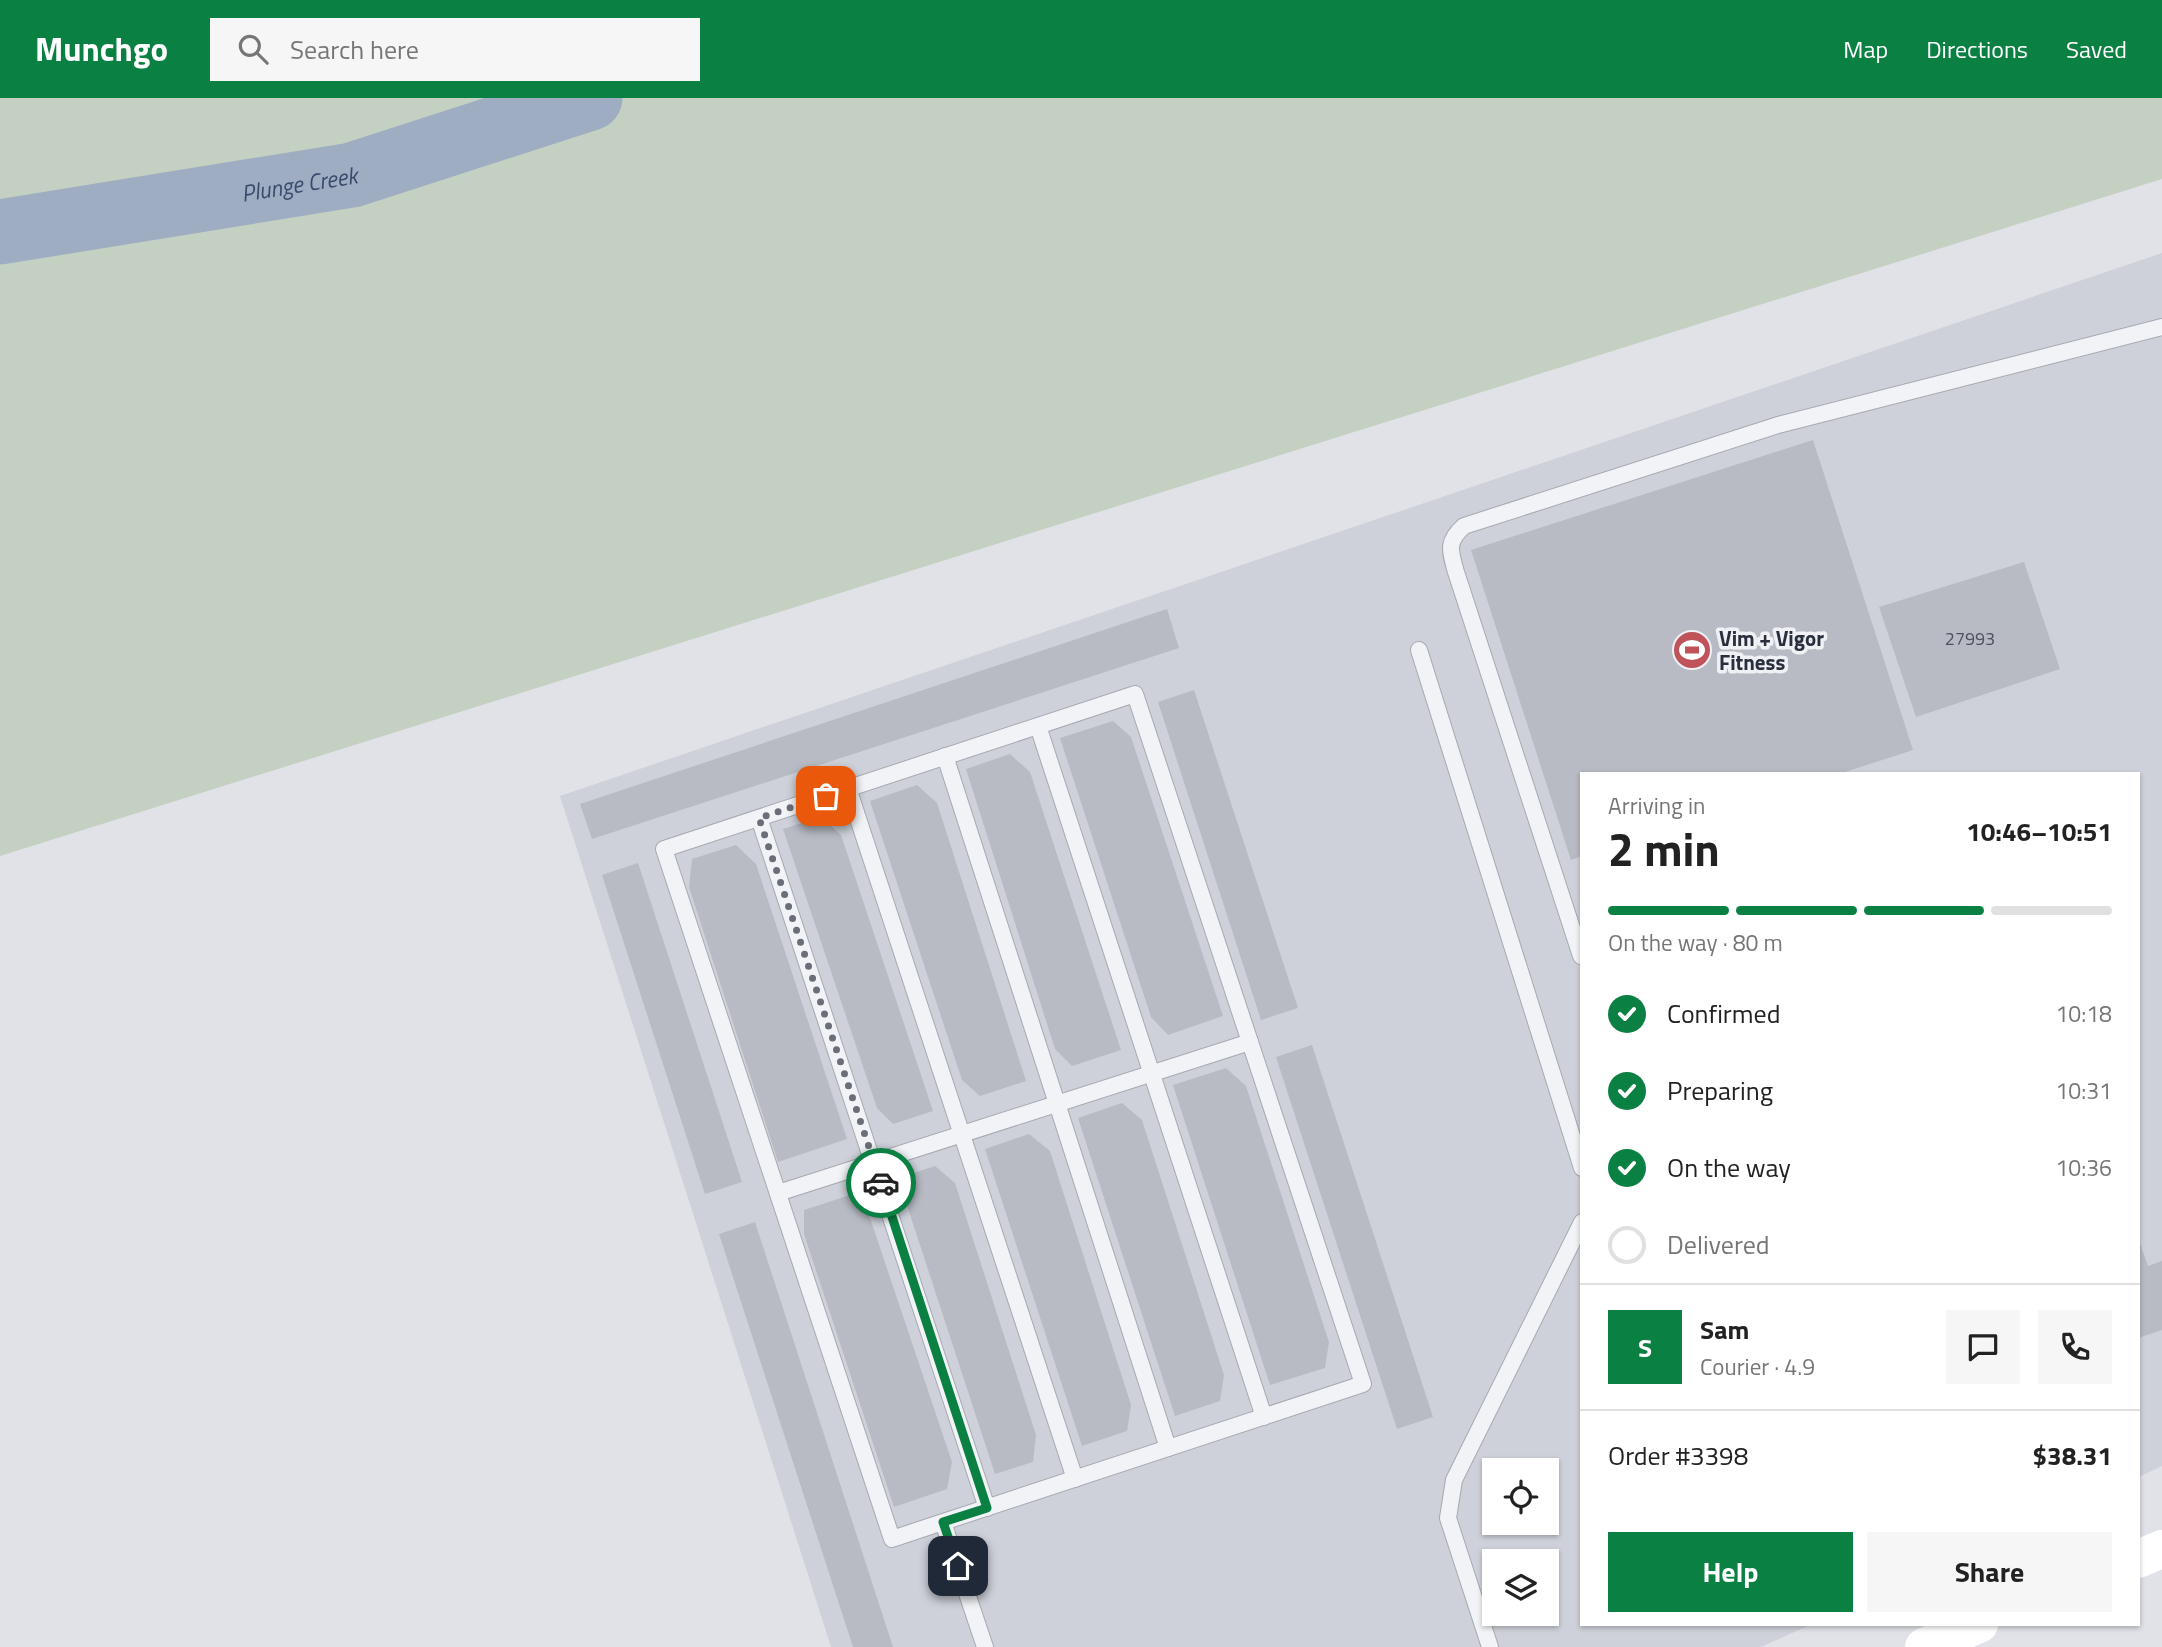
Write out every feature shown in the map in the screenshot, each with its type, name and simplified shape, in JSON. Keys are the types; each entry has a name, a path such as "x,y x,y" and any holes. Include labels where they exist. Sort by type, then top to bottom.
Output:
{"main road":[{"path":"2140,1558 2162,1549"},
{"path":"1924,1647 1974,1626"},
{"path":"1983,1647 1989,1626"}],"lane":[{"path":"1580,953 1456,572 1450,549 1455,534 1464,526 1779,425 2162,327"},
{"path":"1419,650 1580,1162"},
{"path":"1135,694 1363,1384 892,1539 664,849 945,756 1135,694"},
{"path":"1038,726 1264,1417"},
{"path":"945,756 1168,1448"},
{"path":"848,788 1075,1479"},
{"path":"759,818 987,1508"},
{"path":"778,1194 1250,1042"},
{"path":"1490,1647 1448,1518 1454,1480 1580,1226"},
{"path":"943,1522 985,1647"}],"shaded area":[{"path":"2162,253 2162,1466 2140,1477 2140,772 1580,772 1580,1626 1808,1626 1761,1647 831,1647 560,796"}],"green space":[{"path":"0,98 2162,98 2162,179 0,856"}],"building":[{"name":"Vim + Vigor Fitness","path":"1813,440 1913,750 1845,772 1580,772 1580,857 1571,860 1471,550"},
{"path":"2024,562 2060,669 1916,717 1879,607"},
{"path":"1167,609 1179,648 592,839 580,804"},
{"path":"1194,690 1298,1008 1261,1020 1158,702"},
{"path":"1113,721 1131,737 1223,1016 1168,1035 1151,1017 1060,738"},
{"path":"1010,754 1030,772 1121,1050 1072,1066 1055,1049 966,769"},
{"path":"917,785 937,803 1026,1081 980,1096 962,1080 870,801"},
{"path":"821,817 841,835 933,1111 893,1124 877,1108 783,829"},
{"path":"736,845 756,864 847,1139 778,1162 689,887 692,859"},
{"path":"638,863 742,1182 705,1194 602,875"},
{"path":"1312,1045 1433,1417 1397,1429 1276,1057"},
{"path":"1226,1068 1246,1086 1329,1342 1325,1368 1270,1385 1173,1085"},
{"path":"1122,1103 1142,1120 1224,1375 1220,1401 1175,1416 1078,1118"},
{"path":"1029,1134 1050,1151 1131,1405 1127,1431 1082,1446 985,1149"},
{"path":"935,1166 955,1183 1036,1435 1033,1462 995,1474 898,1178"},
{"path":"850,1195 868,1212 952,1462 947,1489 894,1507 804,1234 804,1210"},
{"path":"755,1222 893,1647 853,1647 719,1234"},
{"path":"2140,1244 2148,1266 2162,1261 2162,1330 2140,1337"}],"waterway":[{"name":"Plunge Creek","path":"0,232 352,175 590,98"}],"way so far":[{"path":"826,796 759,818 881,1183"}],"place":[{"name":"Vim + Vigor Fitness","path":"1692,650"}],"route":[{"path":"881,1183 987,1508 943,1522 958,1566"}]}
